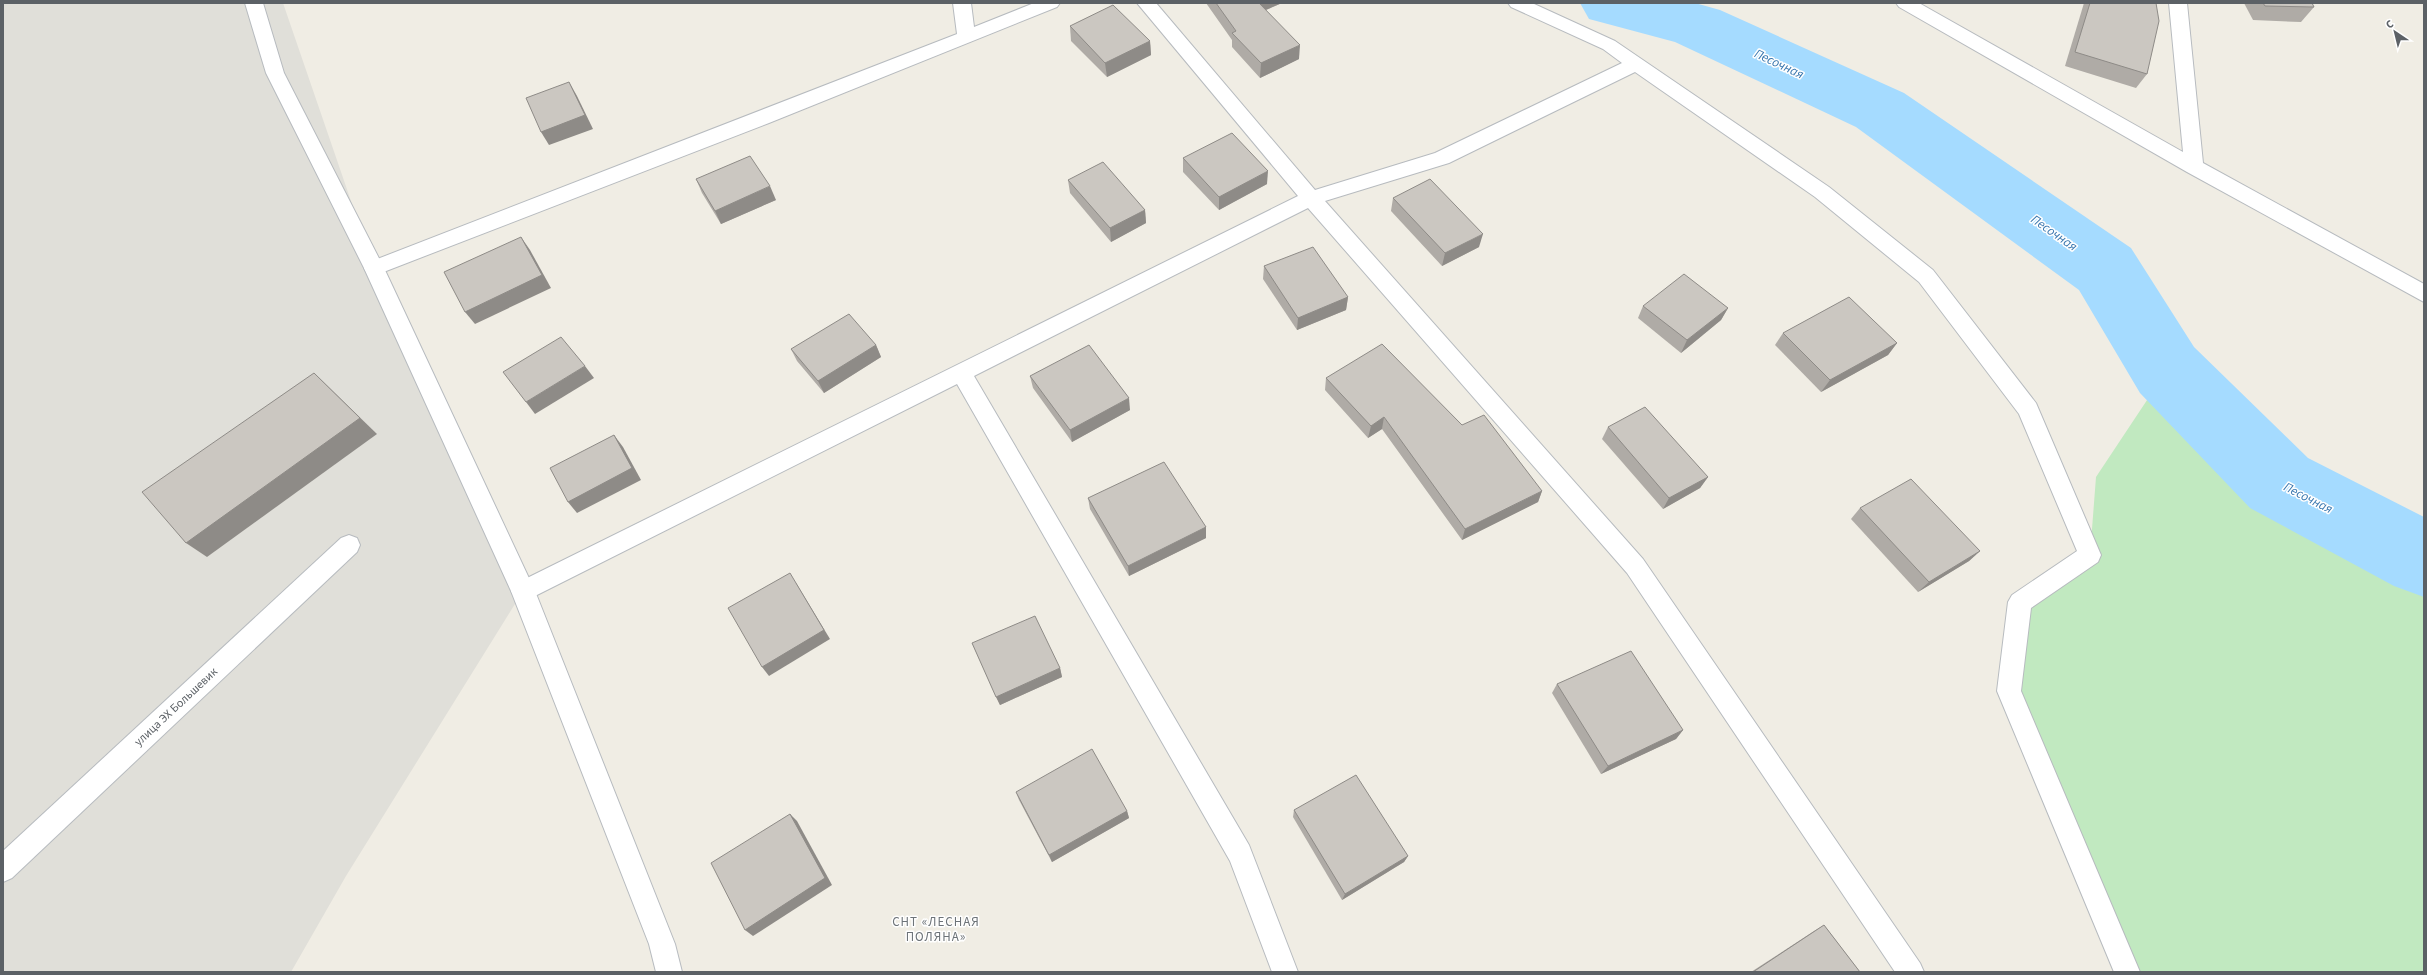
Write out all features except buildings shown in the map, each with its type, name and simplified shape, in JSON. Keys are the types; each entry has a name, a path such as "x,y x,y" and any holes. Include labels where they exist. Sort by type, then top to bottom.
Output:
{"street":[{"path":"254,3 275,73 374,268 523,591 662,944 669,972"},
{"path":"962,3 966,37"},
{"path":"374,268 1051,3"},
{"path":"1146,3 1311,198 1635,566 1912,972"},
{"path":"1516,3 1609,45 1822,192 1926,276 2028,409 2090,555 2020,602 2009,691 2127,972"},
{"path":"1905,3 2194,167 2424,294"},
{"path":"2178,3 2194,167"},
{"path":"523,591 1311,198 1442,158 1636,64"},
{"path":"961,372 1240,854 1285,972"},
{"name":"улица ЭХ Большевик","path":"3,869 349,545"}],"shaded area":[{"path":"3,3 283,3 374,268 523,591 346,876 291,972 3,972"}],"green space":[{"path":"2167,370 2279,483 2424,559 2424,972 2127,972 2009,691 2020,602 2090,555 2096,477"}],"waterway":[{"name":"Песочная","path":"1612,3 1697,26 1880,110 2105,269 2167,370 2279,483 2424,559"}],"district":[{"name":"СНТ «ЛЕСНАЯ ПОЛЯНА»","path":"936,930"}]}
